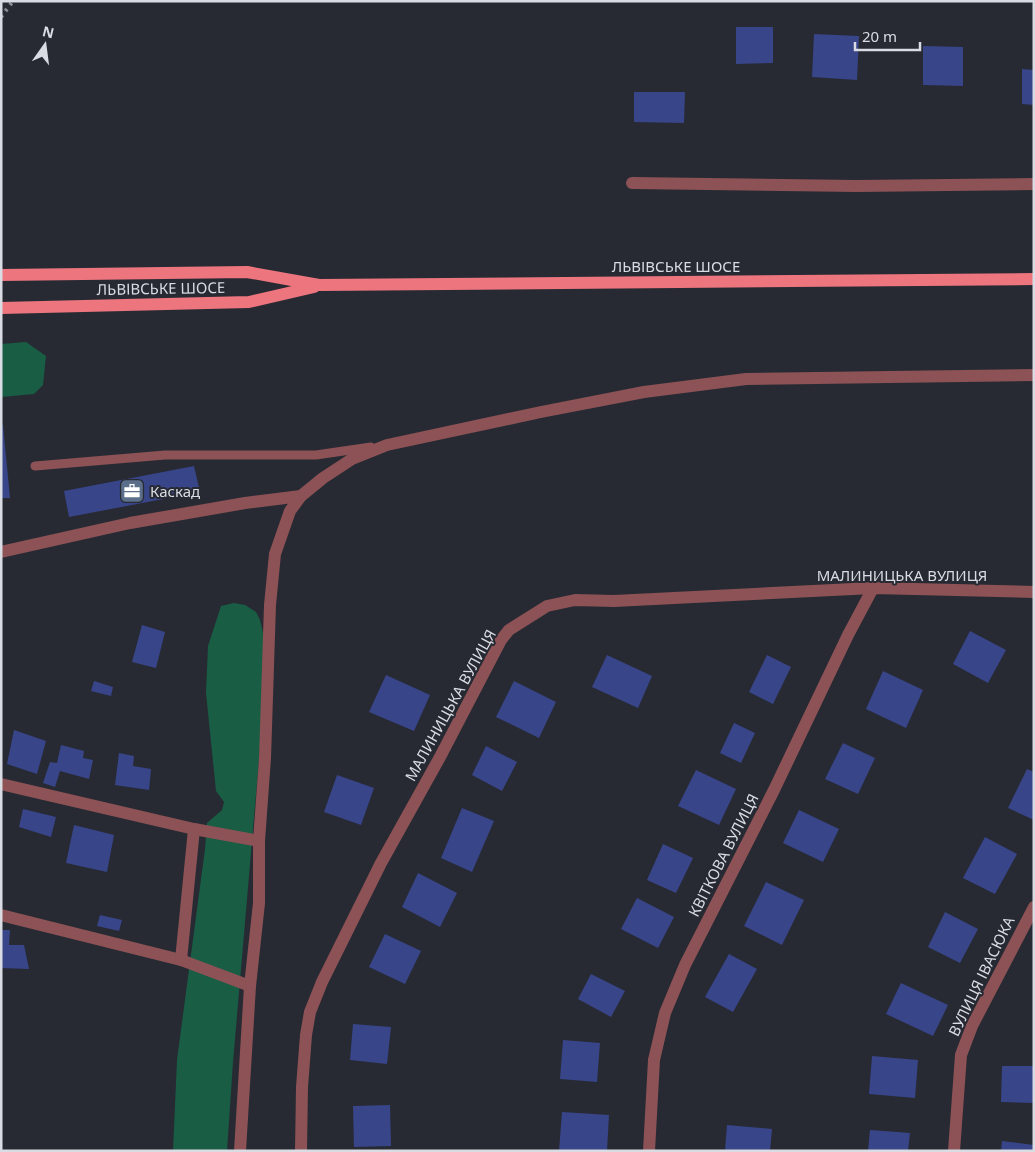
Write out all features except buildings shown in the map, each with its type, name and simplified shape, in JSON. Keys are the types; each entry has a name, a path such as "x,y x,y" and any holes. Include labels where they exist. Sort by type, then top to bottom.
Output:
{"main road":[{"name":"ЛЬВІВСЬКЕ ШОСЕ","path":"1,276 248,272 319,286 1034,279"},
{"name":"ЛЬВІВСЬКЕ ШОСЕ","path":"1,308 249,302 319,286"}],"street":[{"path":"632,184 856,186 1034,184"},
{"path":"240,1151 250,986 259,903 259,841 266,758 270,605 275,554 290,511 301,496 323,478 352,459 387,445 644,392 746,379 1034,375"},
{"path":"1,552 130,523 245,503 301,496"},
{"name":"МАЛИНИЦЬКА ВУЛИЦЯ","path":"301,1151 302,1087 310,1012 322,982 381,862 440,758 501,640 509,630 547,606 575,600 614,601 873,588 1034,592"},
{"name":"КВІТКОВА ВУЛИЦЯ","path":"648,1151 654,1060 665,1013 685,965 774,790 848,635 873,588"},
{"path":"1,784 194,829 259,841"},
{"path":"181,960 194,829"},
{"name":"ВУЛИЦЯ ІВАСЮКА","path":"954,1151 961,1055 972,1026 1034,907"},
{"path":"1,915 181,960 250,986"}],"lane":[{"path":"35,466 165,455 316,455 387,445"}],"green space":[{"path":"26,342 46,356 43,385 34,394 1,397 1,344"},
{"path":"234,603 245,605 256,612 265,641 260,748 227,1151 173,1151 177,1060 207,823 222,810 224,802 216,791 206,693 208,646 221,606"}],"railway":[{"path":"1,17 13,1"}],"place":[{"name":"Каскад","path":"132,491"}]}
